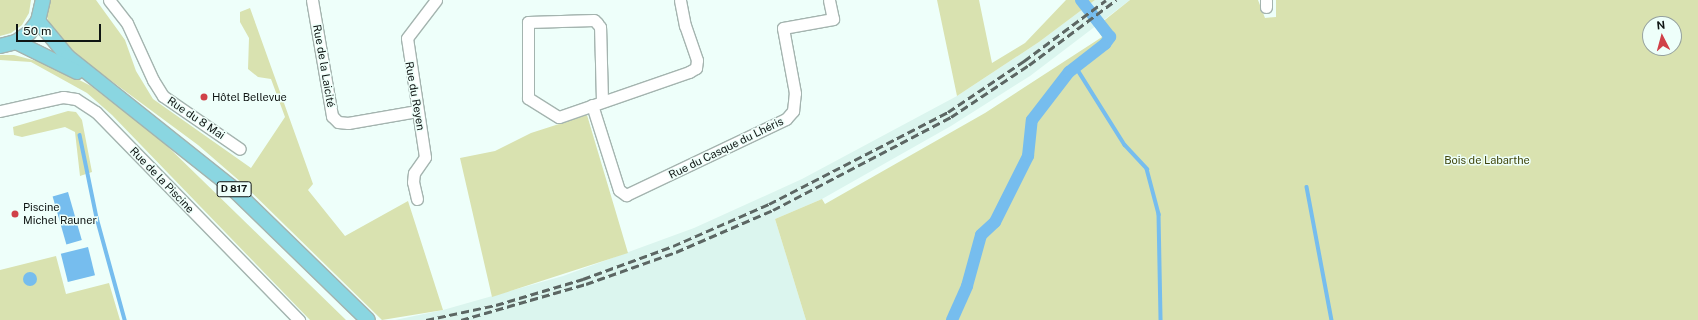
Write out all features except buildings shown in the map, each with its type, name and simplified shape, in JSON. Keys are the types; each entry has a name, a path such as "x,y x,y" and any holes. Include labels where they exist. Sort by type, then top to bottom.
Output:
{"main road":[{"path":"0,46 16,42 29,33 38,21 43,0"},
{"name":"D 817","path":"38,21 68,57 230,186 368,320"},
{"name":"D 817","path":"16,42 52,58 105,87"}],"street":[{"name":"Rue du 8 Mai","path":"109,0 127,23 153,80 163,96 240,149"},
{"name":"Rue de la Laicité","path":"312,0 332,116 338,122 348,123 417,111"},
{"name":"Rue du Reyen","path":"418,199 413,182 414,173 425,157 406,38 436,0"},
{"path":"597,103 600,27 597,23 594,20 531,20 526,24 528,98 559,117 696,68 697,60 684,26 680,0"},
{"name":"Rue du Casque du Lhéris","path":"597,103 619,190 626,195 786,120 793,110 795,93 783,28 833,19 829,0"},
{"name":"Rue de la Piscine","path":"0,111 63,97 76,99 96,112 298,320"}],"shaded area":[{"path":"1095,0 1130,0 1030,76 951,126 822,199 775,219 806,320 395,320 443,310 563,276 694,228 802,179 957,96 1039,42"}],"green space":[{"path":"0,0 31,0 29,13 22,25 11,33 0,36"},
{"path":"47,0 96,0 125,40 136,71 153,99 251,168 285,117 271,79 258,77 248,69 249,38 240,22 240,12 250,8 313,184 308,190 345,236 408,201 443,310 382,320 242,183 198,145 98,71 54,36 47,17"},
{"path":"937,0 979,0 992,63 1025,43 1066,0 1095,0 1039,42 957,96"},
{"name":"Bois de Labarthe","path":"1130,0 1258,0 1265,18 1276,17 1276,0 1698,0 1698,320 806,320 775,219 822,199 825,204 985,113 1102,37 1096,27"},
{"path":"0,55 14,55 48,64 91,86 162,141 346,320 310,320 112,115 87,93 31,62 0,60"},
{"path":"68,111 76,112 82,120 92,172 80,176 75,132 65,127 22,137 14,135 13,127"},
{"path":"587,115 628,253 492,297 460,158 495,151 531,133"},
{"path":"56,256 66,294 109,283 120,320 0,320 0,270"}],"water":[{"path":"68,192 82,240 66,244 53,196"},
{"path":"88,247 95,275 68,282 61,254"},
{"path":"27,272 33,272 37,276 37,282 33,286 27,286 23,282 23,276"}],"waterway":[{"path":"952,320 967,286 981,235 995,222 1028,156 1032,120 1069,72 1105,44 1110,37 1081,0"},
{"path":"1076,67 1125,145 1147,169 1159,214 1161,320"},
{"path":"80,135 97,218 125,320"},
{"path":"1307,187 1332,320"}],"railway":[{"path":"426,320 496,305 583,279 673,246 769,204 948,112 1024,61 1106,0"},
{"path":"461,320 586,284 676,252 773,210 951,117 1029,65 1116,0"}],"place":[{"name":"Hôtel Bellevue","path":"204,97"},
{"name":"Piscine Michel Rauner","path":"15,214"}]}
